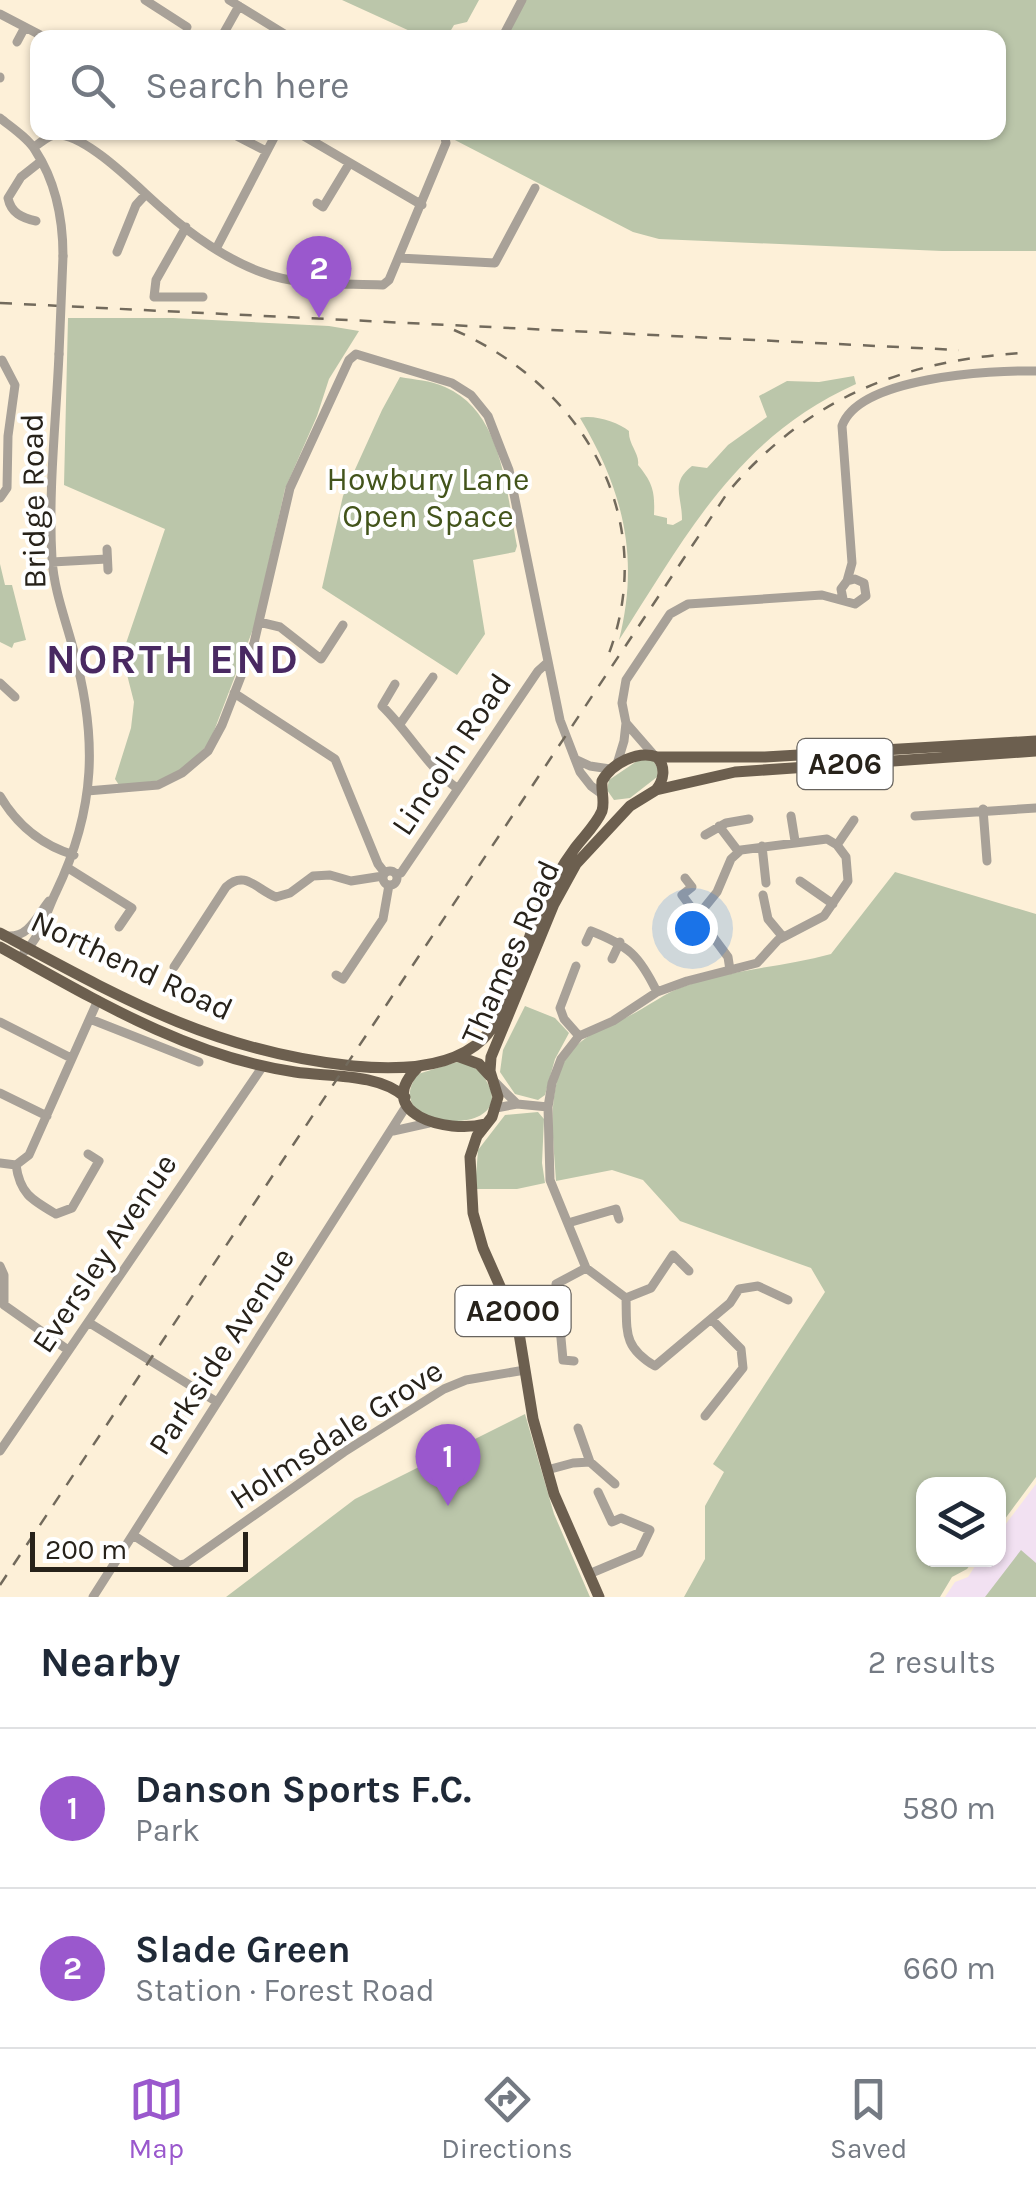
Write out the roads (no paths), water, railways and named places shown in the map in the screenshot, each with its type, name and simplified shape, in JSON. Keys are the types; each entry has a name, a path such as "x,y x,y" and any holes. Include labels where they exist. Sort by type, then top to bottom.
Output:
{"main road":[{"name":"A206","path":"655,755 765,757 1036,740"},
{"name":"Thames Road","path":"496,1108 490,1065 493,1052 554,904 586,852 630,806 656,790 735,772 1036,750"},
{"path":"613,768 642,754 655,755 663,776 656,790"},
{"name":"Thames Road","path":"406,1101 405,1086 419,1066 456,1056 494,1026 546,896 597,819 603,797 602,781 613,768"},
{"path":"603,797 618,806 630,806"},
{"name":"Northend Road","path":"2,939 98,1000 188,1041 257,1064 385,1084 406,1101"},
{"name":"Northend Road","path":"23,953 141,1008 244,1048 308,1062 377,1069 419,1066"},
{"name":"Thames Road","path":"456,1056 479,1064 494,1081"},
{"path":"406,1101 419,1118 445,1126 486,1124 496,1108"},
{"name":"A2000","path":"486,1124 470,1157 470,1200 476,1230 512,1307 547,1470 598,1597"},
{"path":"445,1126 461,1134 470,1157"}],"street":[{"path":"228,0 278,30"},
{"path":"506,30 522,0"},
{"path":"151,1 187,27"},
{"path":"226,30 239,6"},
{"path":"0,14 31,30"},
{"path":"17,42 25,27"},
{"name":"Bridge Road","path":"0,118 34,147 57,198 63,256 52,562 89,730 87,791 74,855 23,953"},
{"path":"34,147 44,140"},
{"path":"74,140 108,161 186,228 242,263 276,278 383,284 390,280 445,140"},
{"path":"244,140 266,152"},
{"path":"216,247 273,140"},
{"path":"310,140 422,205"},
{"path":"36,221 12,210 8,198 21,177 40,162"},
{"path":"323,207 349,164"},
{"path":"399,258 495,264 535,188"},
{"path":"117,252 136,205 146,194"},
{"path":"186,228 156,280 154,296 203,297"},
{"path":"318,282 326,264"},
{"path":"87,791 158,785 202,758 222,725 259,622 282,514 299,463 349,360 356,354 452,384 471,395 488,416 508,470 560,720 575,758 591,786 603,797"},
{"path":"0,498 7,488 7,449 15,385 2,360"},
{"path":"843,599 852,562 842,426 846,414 911,383 982,372 1032,371"},
{"path":"52,562 107,559"},
{"path":"575,758 590,766 613,768 622,750 626,723 622,703 626,680 678,607 822,595 851,604 863,600 867,591 852,562"},
{"path":"822,595 861,580"},
{"path":"259,622 280,628 322,659 343,625"},
{"name":"Lincoln Road","path":"234,693 335,758 378,864 388,877 401,872 538,670 548,662"},
{"path":"400,724 433,677"},
{"path":"0,684 15,697"},
{"path":"396,684 382,706 434,772 458,790"},
{"path":"626,723 655,755"},
{"path":"202,758 212,765"},
{"path":"0,796 3,810 32,835 74,855"},
{"path":"915,816 1036,808"},
{"path":"984,809 987,861"},
{"path":"791,816 798,828 794,842"},
{"path":"705,835 719,826 750,819"},
{"path":"837,845 854,820"},
{"path":"719,826 738,852"},
{"path":"626,1298 586,1268 550,1180 548,1107 557,1067 579,1036 613,1022 657,992 686,980 757,963 783,936 819,921 849,876 848,861 837,845 821,838 738,852 700,918"},
{"path":"762,846 766,883"},
{"path":"68,868 132,908 119,926"},
{"path":"174,967 226,887 236,879 244,878 276,896 290,893 313,876 330,875 351,882 388,877 383,920 343,979 336,974"},
{"path":"685,878 692,887 682,894 728,957 730,970"},
{"path":"800,881 833,904"},
{"name":"Bridge Road","path":"2,939 27,932 54,895"},
{"path":"763,896 768,919 783,936"},
{"path":"586,942 591,930 620,942 642,961 657,992"},
{"path":"612,958 620,942"},
{"path":"576,966 560,1008 579,1036"},
{"path":"0,1164 16,1165 29,1155 98,1000"},
{"path":"90,1018 199,1062"},
{"path":"0,1022 71,1058"},
{"name":"Eversley Avenue","path":"0,1451 248,1083 257,1064"},
{"path":"494,1081 518,1104"},
{"path":"0,1093 47,1116"},
{"name":"Parkside Avenue","path":"93,1597 392,1132 406,1101"},
{"path":"496,1108 518,1104 548,1107"},
{"path":"392,1132 430,1123"},
{"path":"16,1165 19,1185 26,1196 56,1214 72,1208 99,1161 88,1154"},
{"path":"568,1222 616,1209 619,1219"},
{"path":"626,1298 651,1288 673,1255 688,1271"},
{"path":"0,1266 4,1276 2,1307 68,1350"},
{"path":"574,1361 563,1360 556,1284 586,1268"},
{"path":"626,1298 627,1340 638,1356 655,1366 712,1320 738,1289 758,1286 788,1300"},
{"path":"705,1416 743,1368 741,1349 712,1320"},
{"path":"88,1322 217,1402"},
{"name":"Holmsdale Grove","path":"133,1535 185,1564 367,1437 444,1389 466,1380 525,1370"},
{"path":"578,1428 590,1462 615,1484"},
{"path":"547,1470 573,1462 590,1462"},
{"path":"589,1574 639,1552 650,1530 621,1518 612,1522 598,1492"}],"railway":[{"path":"0,303 959,350"},
{"path":"454,330 500,354 540,385 573,421 599,462 616,507 624,555 622,605 608,656"},
{"path":"0,1585 728,492 790,432 859,391 936,365 1021,353"}],"place":[{"name":"Slade Green","path":"319,318"},
{"name":"Danson Sports F.C.","path":"448,1506"}],"district":[{"name":"NORTH END","path":"173,658"}],"park label":[{"name":"Howbury Lane Open Space","path":"428,498"}]}
